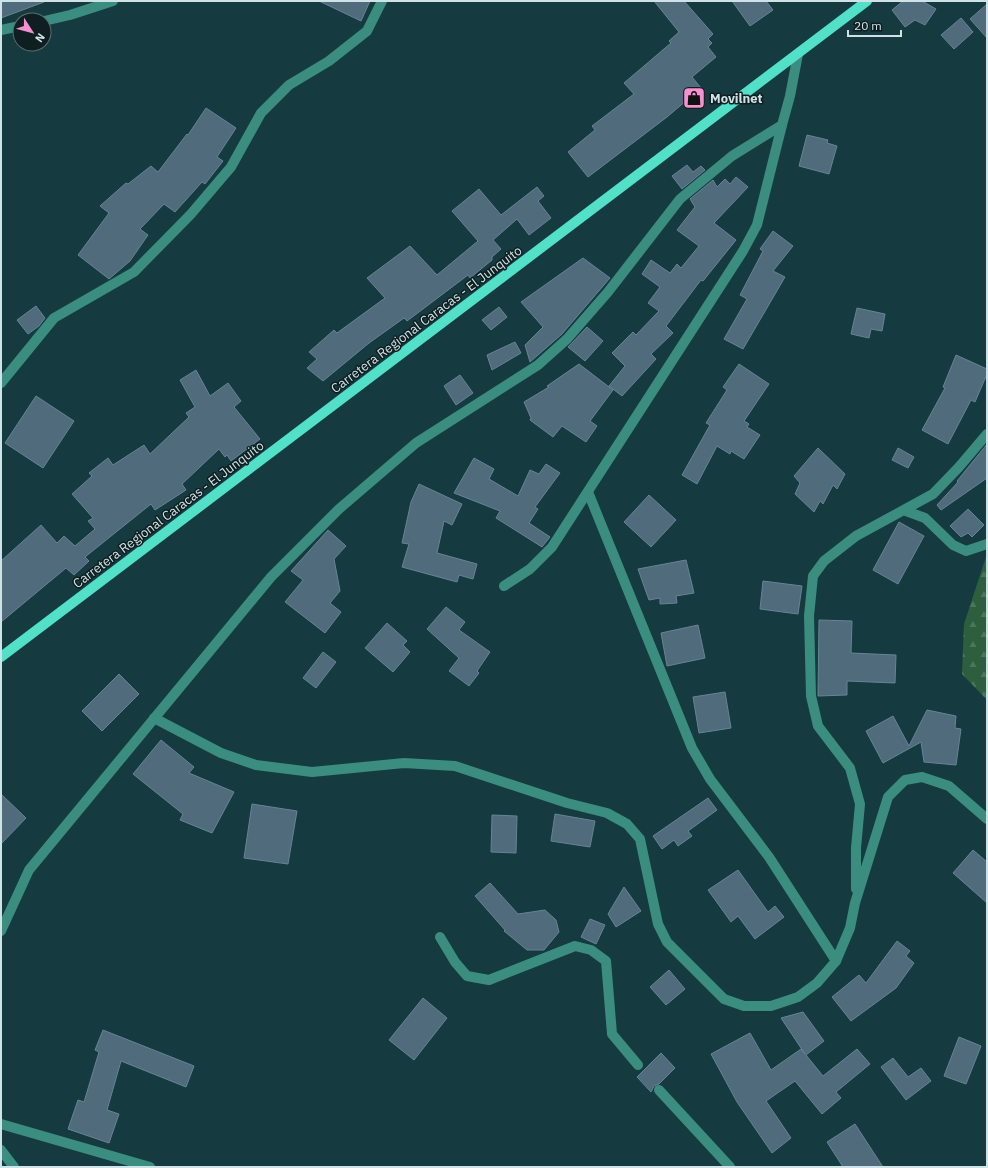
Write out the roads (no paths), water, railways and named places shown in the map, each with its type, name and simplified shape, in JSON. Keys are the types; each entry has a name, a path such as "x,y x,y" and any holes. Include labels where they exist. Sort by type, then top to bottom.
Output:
{"main road":[{"name":"Carretera Regional Caracas - El Junquito","path":"1,657 867,1"}],"street":[{"path":"52,19 113,1"},
{"path":"1,382 54,318 134,272 191,214 231,167 261,113 289,85 329,61 367,31 382,1"},
{"path":"1,30 12,28"},
{"path":"504,586 530,569 552,547 744,251 757,225 790,96 798,54"},
{"path":"1,931 29,870 271,578 339,509 416,444 538,365 567,339 608,292 680,199 732,156 782,125"},
{"path":"855,902 856,848 860,804 850,768 818,726 811,696 809,616 813,576 824,561 856,536 906,511 933,494 960,467 987,434"},
{"path":"588,492 692,748 710,779 769,857 836,961"},
{"path":"906,511 925,518 953,545 966,551 987,544"},
{"path":"154,718 222,753 256,765 312,772 404,763 455,766 567,803 607,813 627,824 640,839 658,924 667,942 724,998 744,1006 772,1006 798,997 818,983 836,961 850,928 855,902 888,797 905,780 922,777 949,786 987,819"},
{"path":"440,937 455,962 467,976 489,980 574,946 591,950 606,961 612,1034 638,1065"},
{"path":"659,1090 730,1167"},
{"path":"1,1124 150,1167"},
{"path":"1,1150 14,1167"}],"place":[{"name":"Movilnet","path":"694,98"}]}
